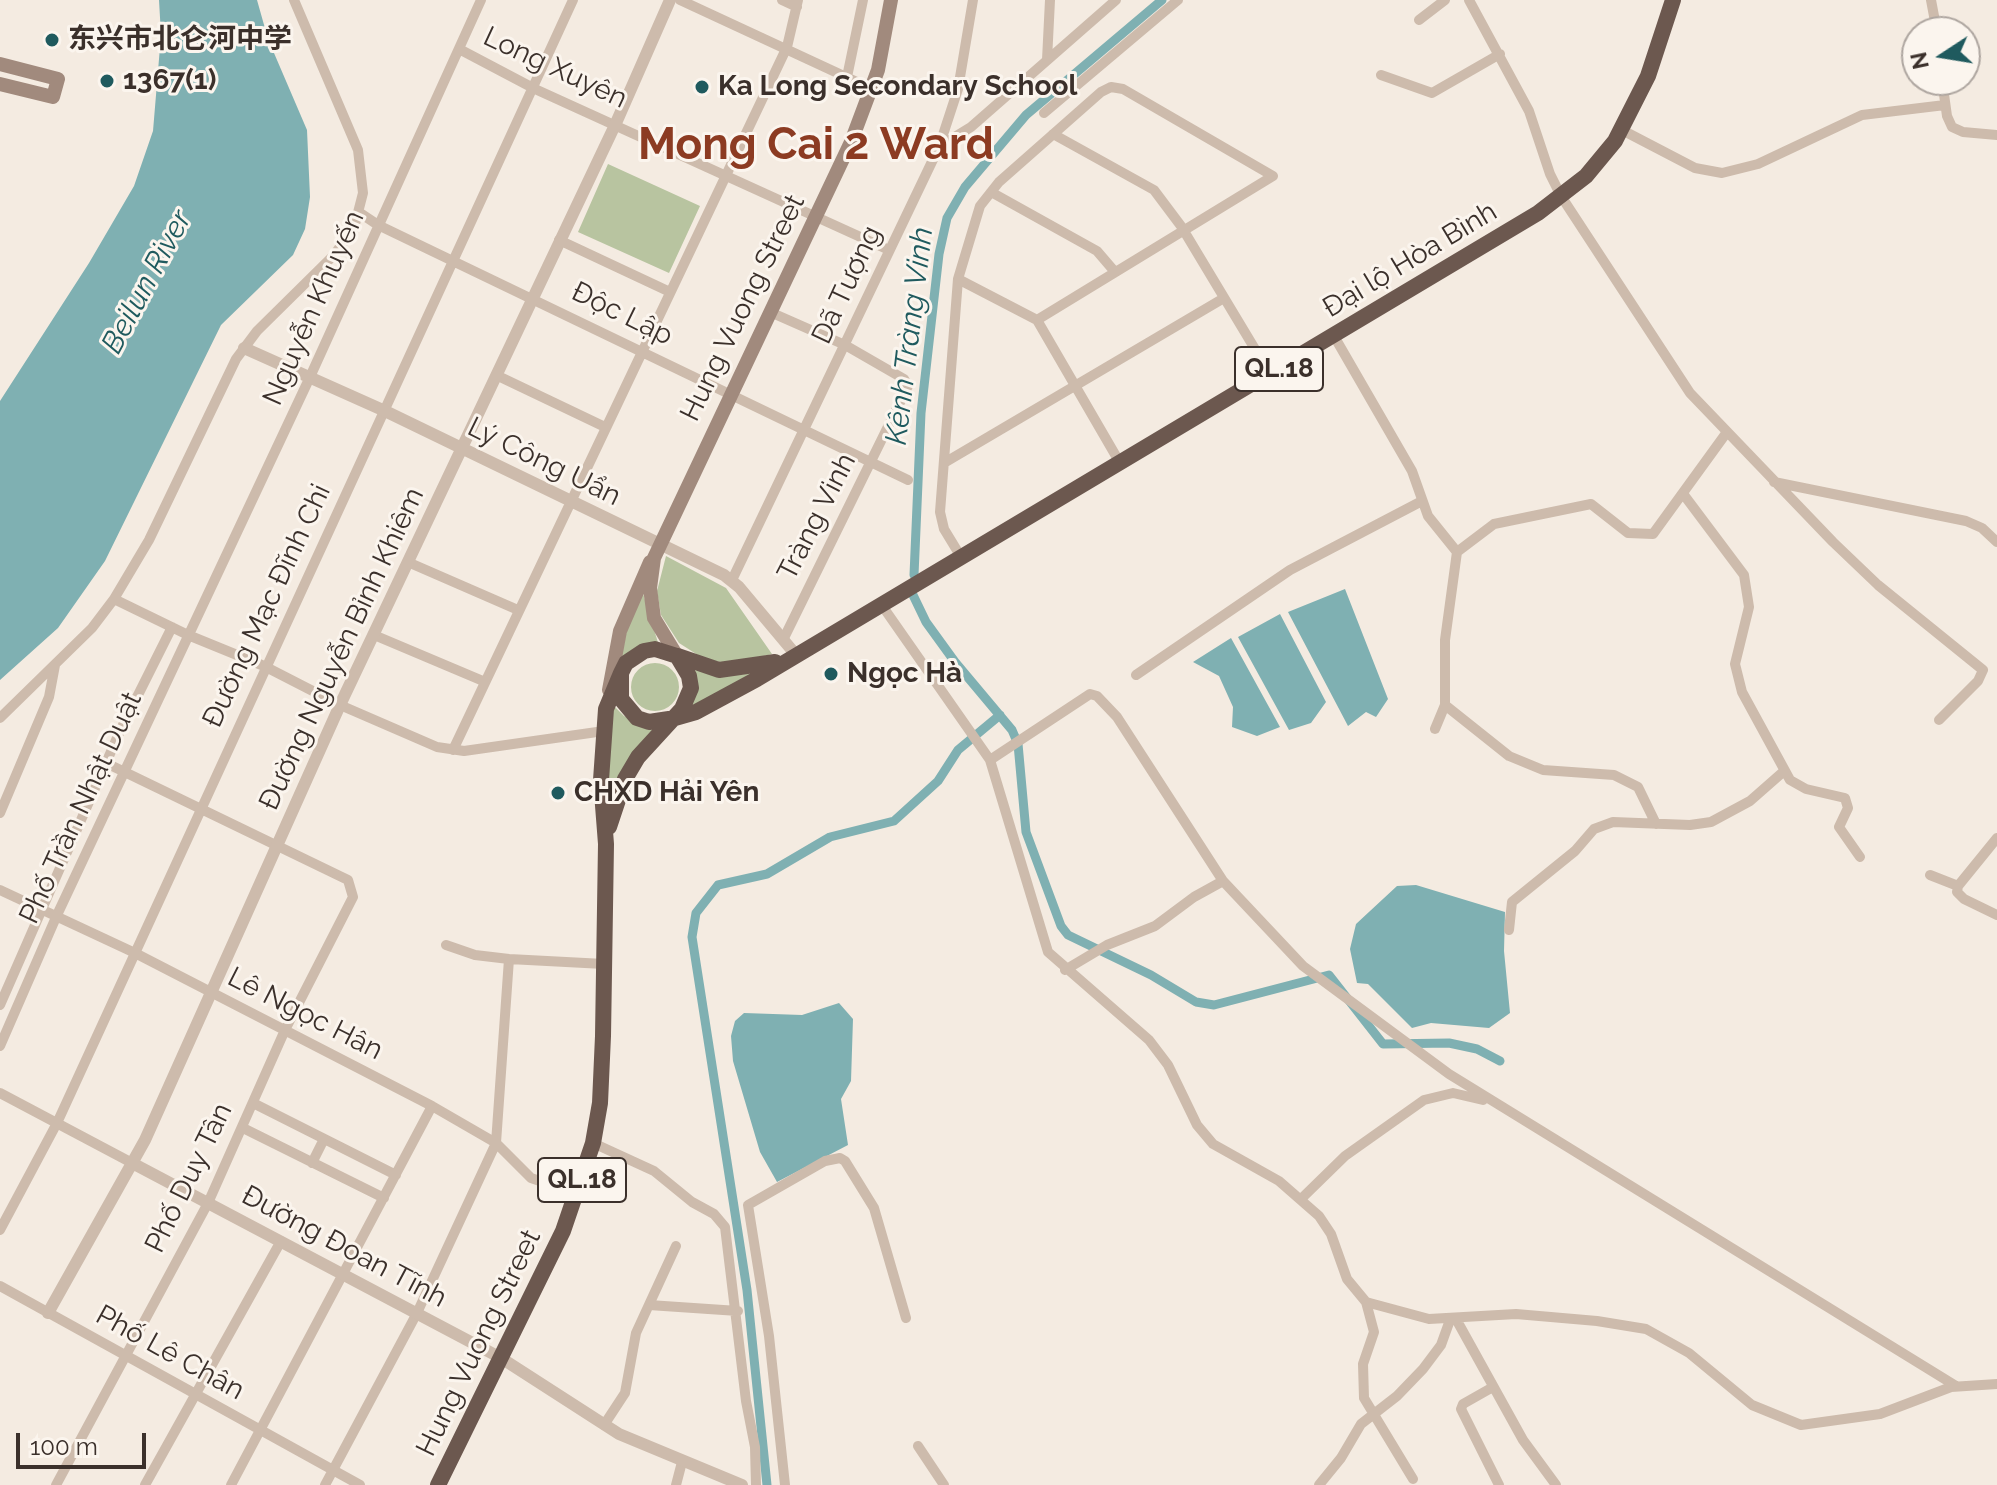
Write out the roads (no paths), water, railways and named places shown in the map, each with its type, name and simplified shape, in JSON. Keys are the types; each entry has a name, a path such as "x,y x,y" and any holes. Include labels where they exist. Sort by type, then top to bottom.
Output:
{"highway":[{"name":"Đại lộ Hòa Bình","path":"678,715 796,655 1511,230 1561,196 1598,165 1622,130 1656,56 1673,0"},
{"path":"606,844 601,795 606,709 634,655 655,649 709,668 730,670 796,655"},
{"path":"606,844 619,789 646,748 678,715 691,688 689,676 677,656"},
{"path":"619,679 627,710 637,718 678,715"},
{"path":"646,748 678,715"},
{"name":"Hung Vuong Street","path":"438,1485 578,1194 593,1143 600,1103 606,844"}],"main road":[{"name":"Hung Vuong Street","path":"660,544 816,217 872,89 891,0"},
{"path":"0,64 58,79 53,97 0,84"},
{"path":"606,709 617,643 640,581 660,544"},
{"path":"660,544 651,573 651,603 660,632 677,656"},
{"path":"617,643 619,679"}],"street":[{"path":"0,718 92,628 114,599 149,540 218,390 244,348 334,255 354,228 360,213 363,173 358,150 294,0"},
{"name":"Nguyễn Khuyến","path":"188,635 461,50 481,0"},
{"name":"Đường Mạc Đĩnh Chi","path":"0,1230 57,1123 264,666 535,89 573,0"},
{"name":"Đường Nguyễn Bỉnh Khiêm","path":"48,1313 134,1164 213,994 340,705 410,563 616,123 670,0"},
{"path":"680,0 872,89"},
{"path":"453,750 483,681 574,501 605,427 787,47 798,4 782,0"},
{"path":"847,77 863,0"},
{"name":"Dã Tượng","path":"732,580 939,147 958,89 973,0"},
{"path":"1047,60 1050,0"},
{"path":"939,147 971,127 1116,0"},
{"path":"1044,113 1178,0"},
{"path":"1419,20 1445,0"},
{"path":"1469,0 1529,111 1550,174 1561,196 1681,381 1774,482 1878,585 1983,670 1978,681 1939,720"},
{"name":"Long Xuyên","path":"461,50 535,89 616,123 889,250"},
{"path":"1381,75 1432,93 1500,54"},
{"path":"961,557 944,529 940,512 958,279 968,235 980,206 991,192 1101,92 1111,87 1123,89 1273,176 1037,320"},
{"path":"1944,96 1949,122 1956,130 1997,135"},
{"path":"1622,130 1695,168 1722,173 1758,164 1862,115 1945,105"},
{"path":"1053,134 1154,190 1184,230 1270,374"},
{"path":"991,192 1097,251 1115,272"},
{"name":"Độc Lập","path":"360,213 378,225 908,480"},
{"path":"559,240 670,292"},
{"path":"958,279 1037,320 1120,463"},
{"path":"944,463 1224,298"},
{"name":"Tràng Vinh","path":"770,312 845,345 904,379 908,386 783,640"},
{"path":"1334,336 1412,471 1428,516 1457,552"},
{"name":"Lý Công Uẩn","path":"244,348 385,411 732,580 796,655"},
{"path":"496,375 605,427"},
{"path":"1435,729 1445,705 1445,640 1457,552 1494,524 1591,504 1628,533 1653,534 1727,432"},
{"path":"1774,482 1966,521 1982,528 1997,542"},
{"path":"1684,495 1744,575 1749,607 1735,664 1736,679 1783,772 1806,789 1845,798 1848,808 1839,827 1860,857"},
{"path":"1136,675 1290,570 1422,501"},
{"path":"410,563 518,610"},
{"path":"114,599 188,635 264,666 340,705 453,750 604,731"},
{"path":"881,604 990,760 1043,945 1065,970 1149,1040 1168,1065 1197,1125 1213,1144 1279,1181 1301,1199 1331,1234 1347,1279 1366,1302 1374,1332 1363,1364 1366,1403 1413,1479"},
{"name":"Phố Trần Nhật Duật","path":"0,1005 167,625"},
{"name":"Phố Trần Nhật Duật","path":"0,1046 57,915 188,635"},
{"path":"374,635 483,681"},
{"path":"0,813 49,697 56,663"},
{"path":"990,760 1090,694 1097,696 1117,717 1223,881 1303,966 1378,1024 1500,1107 1956,1386"},
{"path":"1445,705 1509,756 1555,773 1614,775 1638,787 1656,824"},
{"path":"106,763 278,846"},
{"path":"1509,930 1512,902 1575,851 1594,829 1613,822 1690,825 1722,818 1750,801 1783,772"},
{"path":"1997,838 1958,886 1957,892 1964,899 1997,915"},
{"name":"Phố Duy Tân","path":"56,1485 208,1203 285,1030 353,897 348,880 278,846"},
{"path":"1930,875 1958,886"},
{"path":"1065,970 1107,945 1155,926 1194,897 1223,881"},
{"name":"Lê Ngọc Hân","path":"0,890 135,953 432,1106 496,1143 524,1174 578,1194"},
{"path":"446,945 475,955 604,964"},
{"path":"325,1485 417,1313 496,1143 509,959"},
{"path":"0,1093 134,1164"},
{"path":"1301,1199 1345,1156 1424,1100 1453,1093 1500,1107"},
{"path":"253,1103 396,1175"},
{"path":"231,1485 432,1106"},
{"path":"243,1128 384,1198"},
{"path":"312,1163 324,1139"},
{"path":"593,1143 654,1171 719,1219 725,1227 738,1311 746,1401 755,1447 756,1485"},
{"path":"785,1485 769,1336 748,1205 825,1161 840,1158 845,1161 874,1208 906,1318"},
{"name":"Đường Đoan Tĩnh","path":"134,1164 501,1358 604,1425 682,1462 742,1485"},
{"path":"145,1485 281,1241"},
{"path":"604,1425 625,1393 633,1344 676,1246"},
{"name":"Phố Lê Chân","path":"0,1286 360,1485"},
{"path":"1366,1302 1416,1317 1546,1316 1597,1321 1657,1333 1689,1353 1740,1397 1792,1424 1826,1424 1872,1416 1956,1386 1997,1384"},
{"path":"649,1305 738,1311"},
{"path":"1453,1319 1523,1440 1556,1485"},
{"path":"1319,1485 1341,1458 1361,1424 1423,1369 1441,1345 1453,1319"},
{"path":"1493,1387 1461,1407 1499,1485"},
{"path":"918,1446 944,1485"},
{"path":"676,1485 682,1462"}],"water":[{"name":"Beilun River","path":"159,0 257,0 268,39 307,130 310,197 305,229 293,255 221,325 105,561 58,628 0,680 0,401 89,263 134,186 153,131 161,35"},
{"path":"1345,589 1388,699 1376,717 1366,712 1348,726 1288,612"},
{"path":"1280,614 1326,702 1311,723 1289,730 1238,637"},
{"path":"1231,638 1280,727 1257,736 1232,727 1233,707 1219,676 1193,662"},
{"path":"1416,885 1505,912 1504,951 1510,1013 1489,1028 1431,1023 1412,1028 1368,984 1357,983 1350,949 1356,924 1397,886"},
{"path":"839,1003 853,1019 851,1081 841,1099 848,1145 777,1182 760,1152 733,1061 731,1036 735,1021 744,1013 802,1015"}],"waterway":[{"name":"Kênh Tràng Vinh","path":"914,575 921,413 939,254 947,218 965,187 1026,115 1162,0"},
{"name":"Kênh Tràng Vinh","path":"913,595 926,622 955,662 1012,730 1018,744 1026,832 1061,926 1068,935 1151,975 1196,1002 1214,1005 1329,975 1383,1044 1449,1043 1477,1049 1500,1061"},
{"path":"767,1485 747,1290 692,937 696,913 718,885 767,874 830,837 894,821 938,781 958,750 1000,715"}],"place":[{"name":"东兴市北仑河中学","path":"52,40"},
{"name":"1367(1)","path":"107,81"},
{"name":"Ka Long Secondary School","path":"702,87"},
{"name":"Ngọc Hà","path":"831,674"},
{"name":"CHXD Hải Yên","path":"558,793"}],"district":[{"name":"Mong Cai 2 Ward","path":"816,146"}]}
